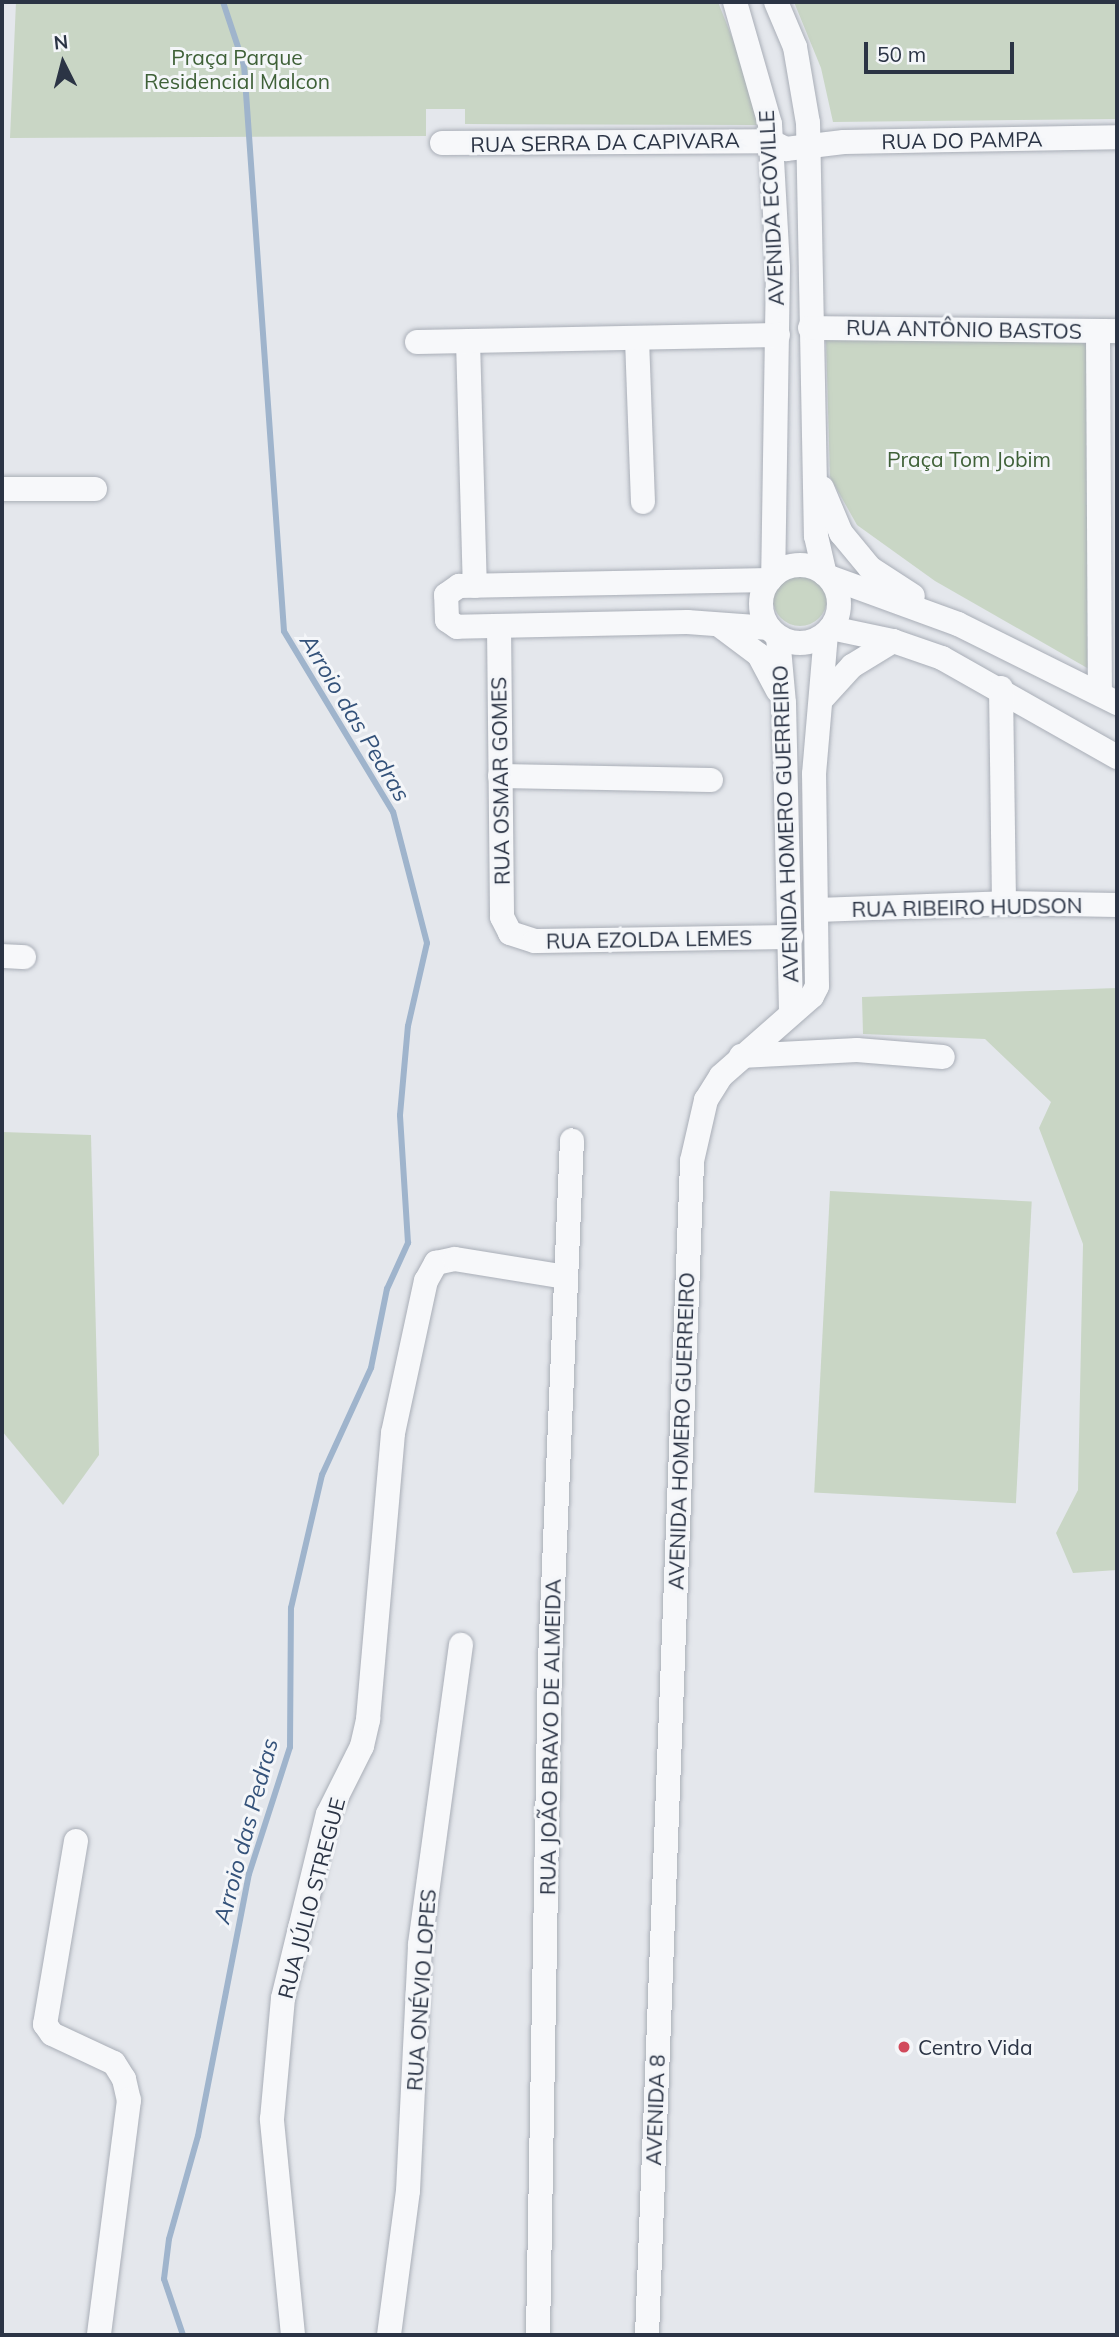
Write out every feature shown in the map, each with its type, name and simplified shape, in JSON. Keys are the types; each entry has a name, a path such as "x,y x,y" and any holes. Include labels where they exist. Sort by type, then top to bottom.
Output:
{"street":[{"name":"AVENIDA ECOVILLE","path":"735,2 760,80 770,141 778,268 778,335"},
{"name":"AVENIDA ECOVILLE","path":"776,2 795,47 808,148 810,328"},
{"name":"RUA DO PAMPA","path":"808,148 844,142 1117,137"},
{"name":"RUA SERRA DA CAPIVARA","path":"442,144 770,141 786,149 808,148"},
{"path":"778,268 809,269"},
{"path":"810,328 818,478 816,536 827,575 839,602 828,631"},
{"name":"RUA ANTÔNIO BASTOS","path":"810,328 1107,331"},
{"path":"1107,331 1108,698 958,624 827,575 793,566 772,578 475,586 447,592 447,620 457,627 719,624 774,632 803,643 828,631 893,641 942,658 1001,688 1117,757"},
{"path":"416,342 778,335 776,523 772,578 761,598 774,632"},
{"path":"637,339 643,502"},
{"path":"468,341 475,586"},
{"path":"818,478 841,533 870,568 958,624"},
{"path":"2,489 96,489"},
{"path":"737,579 759,558 776,523"},
{"path":"719,624 760,655 784,703"},
{"name":"RUA OSMAR GOMES","path":"499,626 502,917 510,933"},
{"name":"AVENIDA HOMERO GUERREIRO","path":"663,1886 692,1160 706,1100 741,1056 817,986 814,774 828,631"},
{"name":"AVENIDA HOMERO GUERREIRO","path":"774,632 784,703 790,1012"},
{"path":"821,700 852,666 893,641"},
{"path":"1001,688 1004,903"},
{"path":"500,776 711,780"},
{"name":"RUA RIBEIRO HUDSON","path":"817,910 1004,903 1117,905"},
{"name":"RUA EZOLDA LEMES","path":"510,933 535,941 790,937"},
{"path":"741,1056 857,1050 943,1057"},
{"name":"RUA JOÃO BRAVO DE ALMEIDA","path":"538,2335 550,1660 572,1140"},
{"name":"RUA JÚLIO STREGUE","path":"293,2335 272,2119 283,1998 328,1814 362,1745 368,1719 393,1433 426,1281 436,1262 456,1259 566,1277"},
{"name":"RUA ONÉVIO LOPES","path":"389,2335 408,2191 420,1944 461,1645"},
{"path":"76,1841 46,2024 52,2034 114,2063 124,2079 129,2100 99,2335"},
{"name":"AVENIDA 8","path":"647,2335 663,1886"}],"green space":[{"name":"Praça Parque Residencial Malcon","path":"16,2 718,2 745,70 757,125 465,124 465,109 426,109 426,136 10,138"},
{"path":"794,2 1117,2 1117,119 833,122 821,68"},
{"name":"Praça Tom Jobim","path":"826,339 1087,343 1089,669 935,581 857,525 830,477"},
{"path":"800,572 819,580 827,599 819,618 800,626 781,618 773,599 781,580"},
{"path":"1117,988 1117,1570 1073,1573 1056,1533 1078,1490 1083,1244 1039,1128 1051,1102 985,1039 863,1034 862,997"},
{"path":"2,1132 91,1135 99,1455 63,1505 2,1431"},
{"path":"830,1191 1032,1202 1016,1503 814,1493"}],"waterway":[{"name":"Arroio das Pedras","path":"183,2335 164,2279 169,2239 198,2136 249,1874 290,1747 291,1608 322,1475 371,1368 387,1289 408,1243 400,1115 408,1026 427,943 393,812 284,631 244,65 223,2"}],"place":[{"name":"Centro Vida","path":"904,2047"}]}
